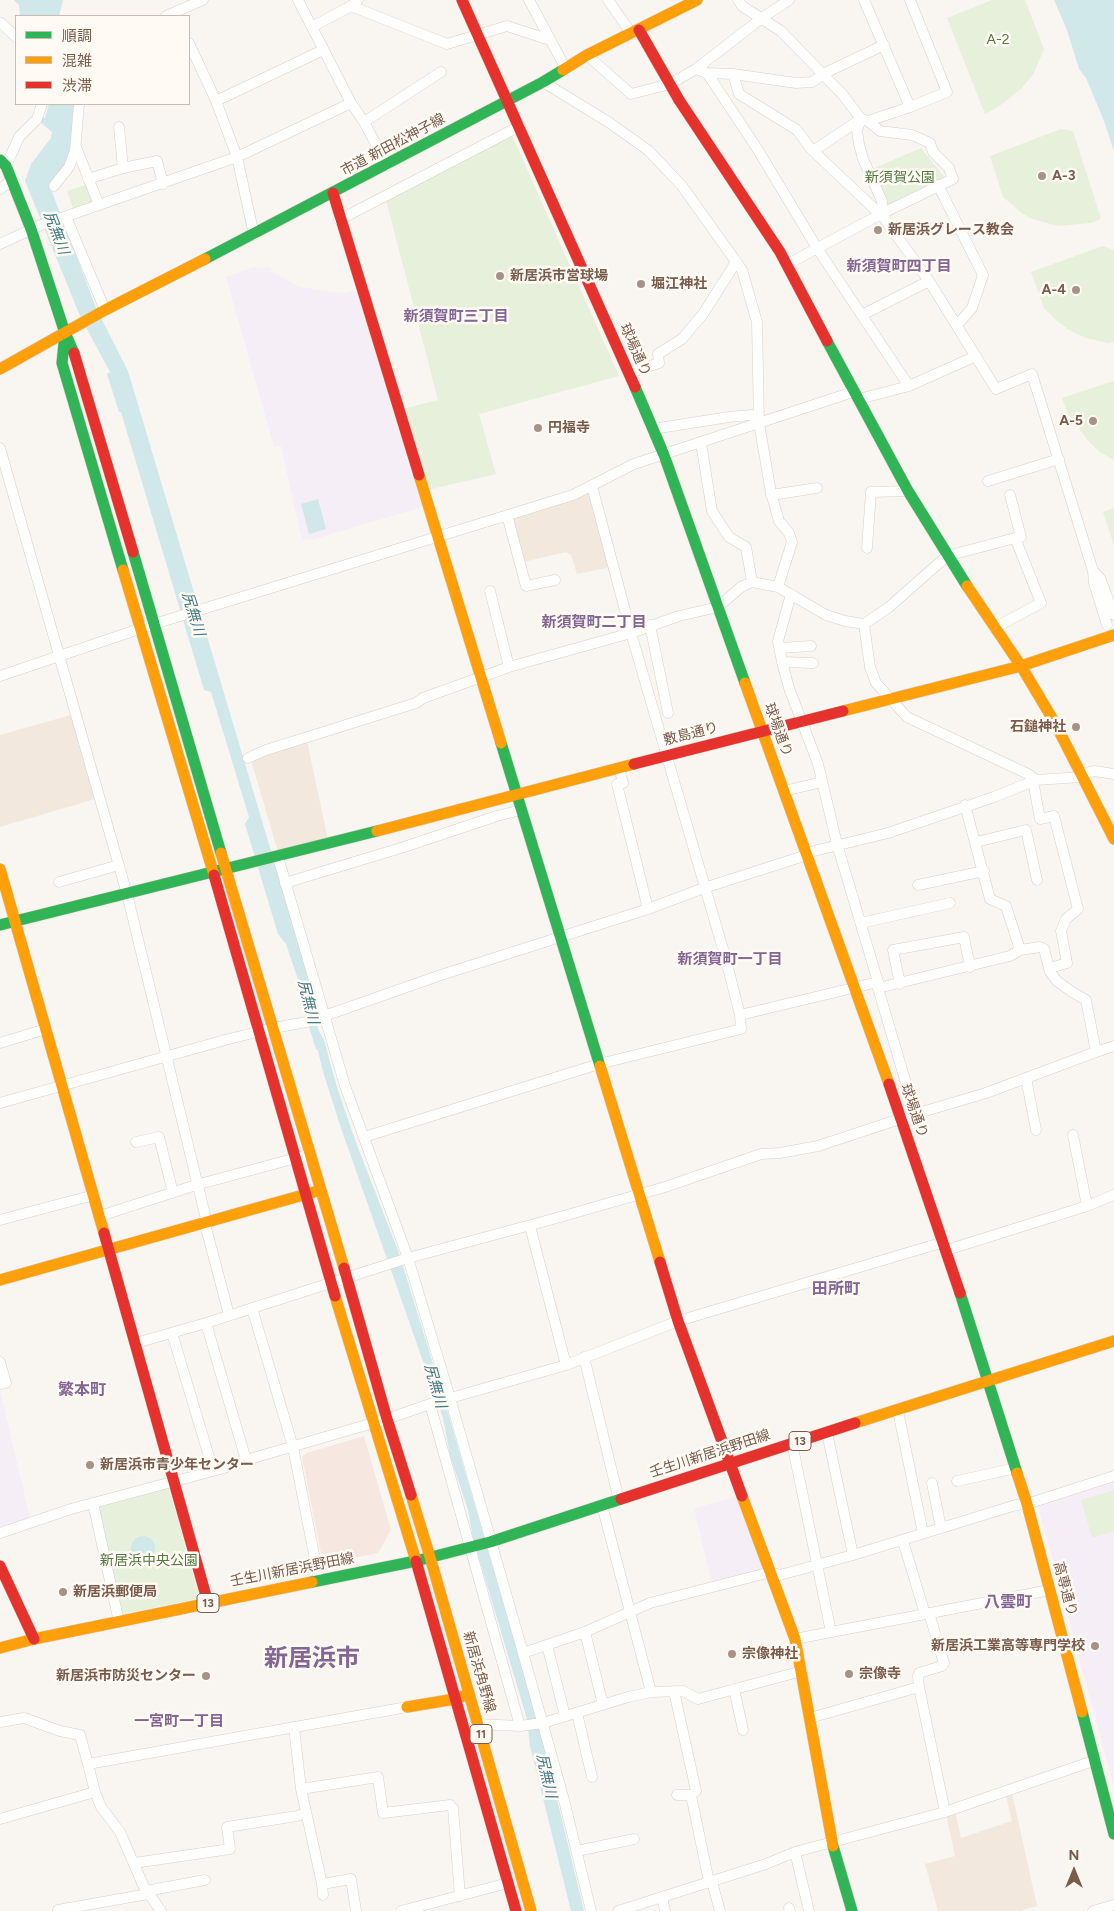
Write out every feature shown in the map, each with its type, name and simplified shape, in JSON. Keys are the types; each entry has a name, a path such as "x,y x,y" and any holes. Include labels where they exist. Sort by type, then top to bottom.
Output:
{"street":[{"path":"172,15 203,0"},
{"path":"298,0 351,103 364,122 387,165"},
{"name":"球場通り","path":"462,0 630,373 664,455 901,1118 989,1381"},
{"path":"529,0 566,68"},
{"path":"608,0 635,32 766,230 908,491 947,556 1021,666 1055,723 1114,839"},
{"name":"市道 新田松神子線","path":"0,369 81,323 254,236 543,82 588,55 697,0"},
{"path":"738,0 742,6 781,31 865,120 880,131 912,135 930,143 933,152 949,168 953,179 880,214 786,265"},
{"path":"588,55 631,94 670,84 696,69 762,18 789,0"},
{"path":"864,0 910,107"},
{"path":"814,150 865,120 910,107 947,92 910,0"},
{"path":"312,27 355,3 447,44 507,26 550,40"},
{"path":"0,17 0,23 15,36"},
{"path":"190,45 216,101 237,157 254,236"},
{"path":"696,69 706,74 732,74 796,83 812,82 826,72 884,45"},
{"path":"216,101 323,50"},
{"path":"364,122 441,72"},
{"path":"706,74 758,150 817,248 909,386"},
{"path":"732,74 739,94 797,130 814,150 880,214 929,281 996,389 1032,374 1093,571 1094,584 1107,625"},
{"path":"543,82 610,123 649,151 682,186 742,270 758,322 759,420 771,495 779,520 789,533 792,542 778,586"},
{"path":"0,244 36,227 237,157 351,103"},
{"path":"3,163 19,137 37,119 42,105"},
{"path":"54,186 69,167 76,147 79,105"},
{"path":"865,120 857,130 859,144 863,159 882,201 880,214"},
{"path":"339,220 520,126"},
{"path":"119,127 123,168"},
{"path":"76,147 99,205"},
{"path":"88,179 157,160 163,184"},
{"name":"新居浜角野線","path":"3,163 36,227 65,333 75,356 226,870 312,1154 387,1419 430,1557 531,1911"},
{"path":"0,189 12,181"},
{"path":"938,185 983,275 972,308 957,326"},
{"path":"332,193 678,1321 795,1639 832,1842 852,1911"},
{"path":"64,217 103,312"},
{"path":"630,373 660,362 658,354 682,339 703,314 736,262"},
{"path":"862,315 929,281"},
{"path":"65,333 62,363 260,1032 332,1283 416,1560"},
{"path":"0,676 141,628 573,495 634,464 759,420 856,396 909,386 976,356"},
{"path":"653,429 729,417 751,416 759,420"},
{"path":"701,442 712,511 728,538 746,547 752,582"},
{"path":"0,448 127,894 229,1315"},
{"path":"988,481 1059,459"},
{"path":"364,1137 599,1064 742,1030 725,956 631,632 592,486"},
{"path":"771,495 817,488"},
{"path":"867,548 871,492 908,491"},
{"path":"248,758 266,750 416,703 423,698 509,667 718,607 742,587 752,582 778,586 826,615 864,624 888,608 947,556 1021,537 1010,495"},
{"path":"507,515 526,586 555,580"},
{"path":"994,628 1041,603 1015,538"},
{"path":"1093,571 1100,578 1114,615"},
{"path":"490,591 509,667"},
{"path":"791,594 778,641 788,688 822,782 837,844 915,1114"},
{"path":"864,624 870,667 876,682 907,717 1028,774 1035,781 1040,819 1054,816 1078,909 1066,919 1061,931 1067,963 1050,968"},
{"path":"650,625 668,713"},
{"name":"敷島通り","path":"226,870 666,755 1021,666 1114,635"},
{"path":"780,648 811,646"},
{"path":"782,662 813,663"},
{"path":"160,696 175,692"},
{"path":"619,768 623,783 617,784 648,909"},
{"path":"0,1103 166,1056 273,1028 306,1022 441,975 648,909 814,851 888,833 1035,781 1081,775 1095,771 1114,774"},
{"path":"784,791 822,782"},
{"path":"965,805 990,899 1006,906 1020,950"},
{"path":"285,883 521,810"},
{"path":"976,842 1026,830 1037,880"},
{"path":"276,858 285,883 322,1017 344,1086 364,1137 406,1259 448,1399 523,1653 577,1851 591,1911"},
{"path":"59,882 119,865"},
{"path":"0,868 136,1343 208,1603"},
{"path":"0,925 226,870"},
{"path":"918,885 984,871"},
{"path":"861,923 950,903"},
{"path":"900,984 893,950 964,937 970,967"},
{"path":"740,1016 854,987 900,984 1010,956 1020,950 1040,947 1044,949 1050,968 1057,981 1086,1000 1096,1052"},
{"path":"0,1043 46,1029"},
{"path":"136,1343 206,1323 406,1259 530,1226 664,1187 761,1154 780,1153 818,1146 901,1118 986,1093 1114,1046"},
{"path":"1026,1078 1036,1130"},
{"path":"1073,1135 1087,1206"},
{"path":"136,1142 159,1137 173,1193"},
{"path":"100,1216 196,1185 312,1154"},
{"path":"0,1280 206,1224 322,1190"},
{"path":"0,1220 94,1195"},
{"path":"0,1533 93,1503 292,1447 566,1365 678,1321 1087,1206 1114,1195"},
{"path":"530,1226 566,1365"},
{"path":"252,1308 292,1447 319,1580"},
{"path":"206,1323 246,1460"},
{"path":"172,1333 213,1470"},
{"name":"壬生川新居浜野田線","path":"489,1542 1114,1341"},
{"path":"584,1358 619,1500"},
{"path":"0,1362 6,1383 0,1384"},
{"name":"高専通り","path":"989,1381 1027,1504 1114,1834"},
{"path":"431,1404 522,1726"},
{"path":"898,1411 923,1533"},
{"path":"826,1433 853,1555"},
{"path":"792,1443 831,1632"},
{"path":"957,1481 1016,1468"},
{"path":"523,1653 585,1632 650,1603 771,1572 780,1575 853,1555 873,1547 903,1541 923,1533 1027,1504 1114,1476"},
{"path":"932,1484 941,1528"},
{"path":"93,1503 118,1622"},
{"path":"602,1505 651,1692"},
{"path":"903,1541 944,1663 942,1666 920,1673 918,1676 945,1812"},
{"name":"13","path":"471,1547 489,1542"},
{"name":"壬生川新居浜野田線","path":"0,1648 34,1639 471,1547"},
{"name":"11","path":"416,1560 516,1911"},
{"path":"0,1566 34,1639"},
{"path":"795,1639 1050,1590"},
{"path":"585,1632 603,1705"},
{"path":"547,1645 565,1716"},
{"path":"478,1724 522,1726 542,1724 651,1692 683,1690 698,1699 802,1671"},
{"path":"810,1718 919,1686"},
{"path":"734,1689 743,1730"},
{"path":"674,1691 696,1791"},
{"path":"88,1764 455,1699 469,1694"},
{"path":"577,1713 592,1777"},
{"path":"0,1722 24,1718 60,1731 80,1735 95,1792 102,1807 120,1832 147,1893 161,1911"},
{"path":"294,1727 301,1789 324,1895"},
{"path":"618,1911 766,1864 795,1852 945,1812 1096,1760"},
{"path":"301,1789 378,1777 383,1814 451,1807 460,1896"},
{"path":"0,1819 95,1792"},
{"path":"676,1795 691,1795 711,1882 720,1911"},
{"path":"134,1863 230,1849 227,1826 306,1813"},
{"path":"577,1851 634,1839"},
{"path":"795,1852 809,1911"},
{"path":"322,1884 351,1879 356,1911"},
{"path":"58,1910 205,1880"},
{"path":"404,1911 508,1883"},
{"path":"662,1898 665,1911"},
{"path":"1093,1911 1114,1905"}],"shaded area":[{"path":"256,266 257,268 270,267 273,272 299,287 341,293 356,291 422,507 315,539 302,540 281,446 274,447 226,277"},
{"path":"589,492 611,567 577,574 571,555 566,552 523,562 511,518"},
{"path":"71,715 95,799 0,827 0,735"},
{"path":"307,741 328,840 278,852 251,760"},
{"path":"0,1390 30,1518 0,1529"},
{"path":"364,1436 391,1530 378,1553 323,1564 302,1457 307,1453"},
{"name":"新居浜工業高等専門学校","path":"1114,1481 1114,1786 1038,1506"},
{"path":"737,1497 766,1571 712,1584 694,1508"},
{"path":"1012,1793 1037,1906 1019,1911 938,1911 925,1864 955,1856 946,1814 955,1811 961,1838 1012,1821 1006,1796"}],"green space":[{"name":"A-2","path":"992,0 1025,0 1044,49 1034,73 1021,89 998,107 985,114 947,18"},
{"name":"A-3","path":"1061,129 1073,131 1101,219 1091,223 1058,226 1032,219 1003,197 990,156"},
{"path":"511,133 619,376 479,414 496,474 427,490 402,409 438,400 386,200"},
{"name":"新須賀公園","path":"921,148 945,178 891,205 887,204 872,169"},
{"path":"88,184 94,202 73,209 67,191"},
{"name":"A-4","path":"1103,246 1114,250 1114,342 1108,343 1086,338 1069,330 1056,320 1044,308 1031,272"},
{"name":"A-5","path":"1114,381 1114,460 1100,452 1090,443 1068,414 1062,398"},
{"path":"1114,508 1114,545 1103,512"},
{"name":"新居浜中央公園","path":"165,1486 169,1488 198,1597 196,1599 122,1614 97,1506"},
{"path":"1114,1490 1114,1531 1092,1538 1081,1500"}],"water":[{"path":"14,0 63,0 59,15 20,15 19,5"},
{"path":"1054,0 1114,0 1114,151 1086,78 1079,69 1067,30"},
{"name":"尻無川","path":"49,105 75,105 69,159 49,184 96,308 128,371 316,1002 314,1010 318,1029 324,1040 355,1140 399,1253 445,1403 541,1733 584,1911 571,1911 530,1746 527,1719 473,1538 468,1510 450,1455 443,1418 342,1131 306,1018 309,1012 286,944 278,934 245,824 249,817 211,692 204,690 121,412 119,412 107,374 110,372 80,316 25,181 31,164 51,138 52,132 40,122 42,116 45,118"},
{"path":"318,499 326,529 309,534 301,504"},
{"path":"143,1536 151,1540 155,1548 151,1556 143,1560 135,1556 131,1548 135,1540"}],"traffic: fast":[{"path":"205,259 563,70"},
{"path":"0,160 6,166 31,229 65,333 74,353"},
{"path":"65,333 62,363 123,570"},
{"path":"827,341 908,491 967,586"},
{"path":"635,387 664,455 745,683"},
{"path":"133,552 221,853"},
{"path":"501,743 600,1066"},
{"path":"0,925 377,831"},
{"path":"960,1293 1017,1473"},
{"path":"312,1582 416,1561 490,1542 621,1499"},
{"path":"1082,1712 1114,1834"},
{"path":"833,1846 852,1911"}],"traffic: slow":[{"path":"563,70 587,55 697,0"},
{"path":"0,369 105,310 205,259"},
{"path":"419,475 501,743"},
{"path":"123,570 214,875"},
{"path":"967,586 1021,666 1055,723 1114,839"},
{"path":"843,711 1021,666 1114,635"},
{"path":"745,683 889,1084"},
{"path":"377,831 634,764"},
{"path":"221,853 344,1268"},
{"path":"0,869 104,1233"},
{"path":"600,1066 660,1262"},
{"path":"0,1280 314,1192"},
{"path":"335,1296 416,1561"},
{"path":"855,1423 1114,1341"},
{"path":"1017,1473 1027,1504 1082,1712"},
{"path":"411,1495 430,1557"},
{"path":"742,1496 795,1639 833,1846"},
{"path":"430,1557 531,1911"},
{"path":"0,1648 34,1639 312,1582"},
{"path":"407,1707 455,1699 466,1695"}],"traffic: jam":[{"path":"462,0 635,387"},
{"path":"639,30 679,100 780,252 827,341"},
{"path":"333,193 419,475"},
{"path":"74,353 133,552"},
{"path":"634,764 843,711"},
{"path":"214,875 335,1296"},
{"path":"889,1084 960,1293"},
{"path":"104,1233 208,1603"},
{"path":"660,1262 678,1321 742,1496"},
{"path":"344,1268 387,1419 411,1495"},
{"path":"621,1499 855,1423"},
{"path":"416,1561 516,1911"},
{"path":"0,1566 34,1639"}],"place":[{"name":"A-3","path":"1042,176"},
{"name":"新居浜グレース教会","path":"878,230"},
{"name":"新居浜市営球場","path":"500,276"},
{"name":"堀江神社","path":"641,284"},
{"name":"A-4","path":"1076,290"},
{"name":"A-5","path":"1093,421"},
{"name":"円福寺","path":"538,428"},
{"name":"石鎚神社","path":"1076,727"},
{"name":"新居浜市青少年センター","path":"90,1465"},
{"name":"新居浜郵便局","path":"63,1592"},
{"name":"新居浜工業高等専門学校","path":"1095,1646"},
{"name":"宗像神社","path":"732,1654"},
{"name":"宗像寺","path":"849,1674"},
{"name":"新居浜市防災センター","path":"206,1676"}],"district":[{"name":"新須賀町四丁目","path":"899,267"},
{"name":"新須賀町三丁目","path":"456,317"},
{"name":"新須賀町二丁目","path":"594,623"},
{"name":"新須賀町一丁目","path":"730,960"},
{"name":"田所町","path":"836,1289"},
{"name":"繁本町","path":"82,1390"},
{"name":"八雲町","path":"1008,1602"},
{"name":"新居浜市","path":"312,1659"},
{"name":"一宮町一丁目","path":"179,1722"}]}
